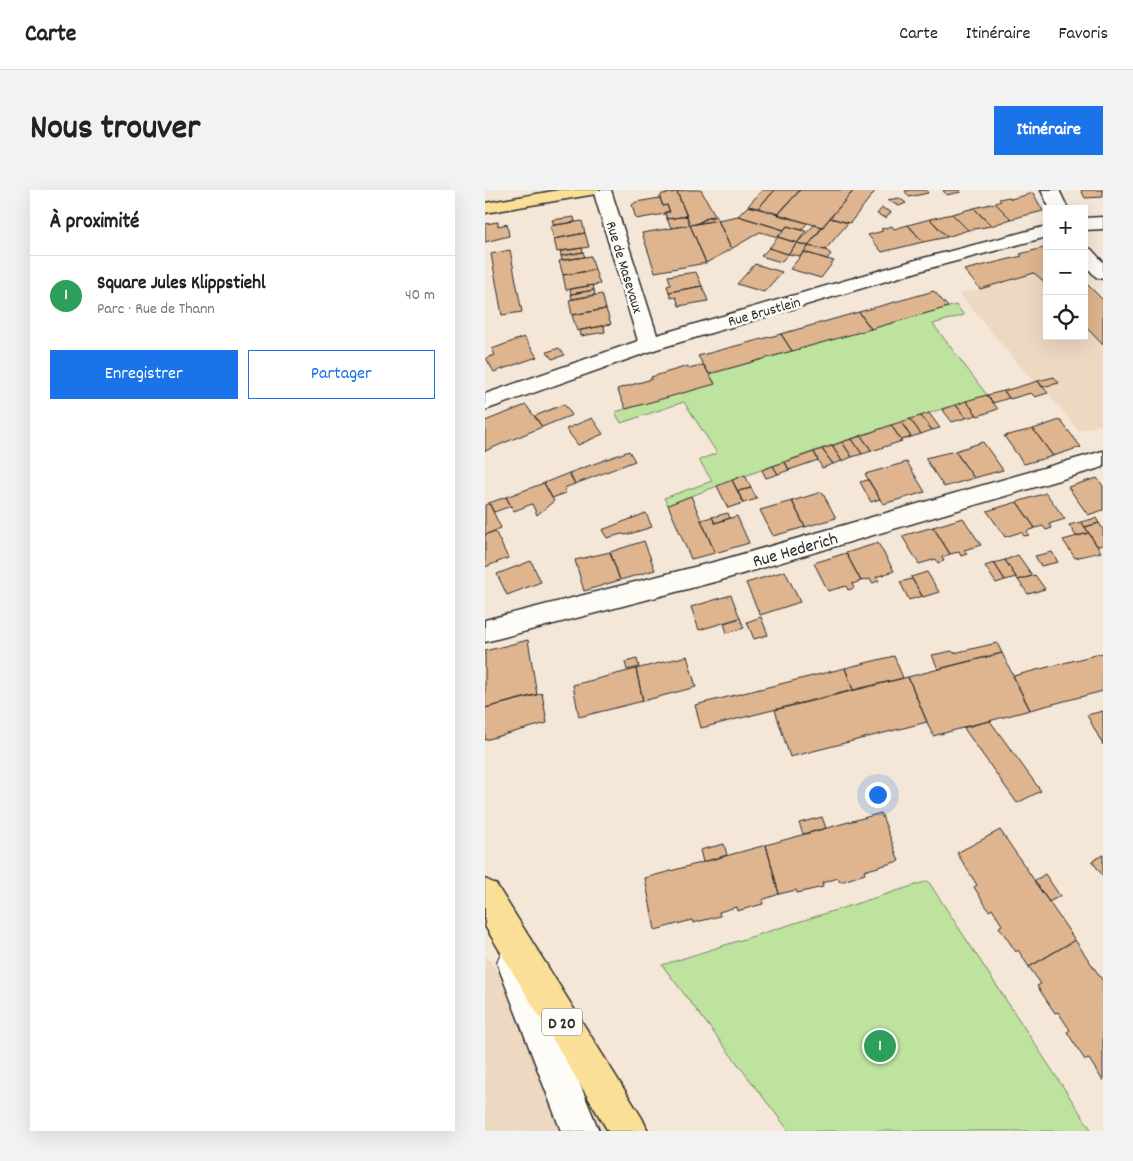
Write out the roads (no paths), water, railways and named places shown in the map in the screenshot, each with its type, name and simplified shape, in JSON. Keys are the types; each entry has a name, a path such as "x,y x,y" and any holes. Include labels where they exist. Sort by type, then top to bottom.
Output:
{"main road":[{"path":"485,208 591,190"},
{"name":"D 20","path":"490,904 629,1131"}],"street":[{"name":"Rue de Masevaux","path":"602,190 650,344"},
{"path":"1050,190 1057,205"},
{"path":"1088,224 1103,223"},
{"name":"Rue Brustlein","path":"485,402 650,344 923,264 1043,233"},
{"path":"1088,257 1103,273"},
{"name":"Rue Hederich","path":"485,631 600,604 719,571 1103,459"},
{"path":"490,904 581,1131"}],"place":[{"name":"Square Jules Klippstiehl","path":"880,1046"}]}
